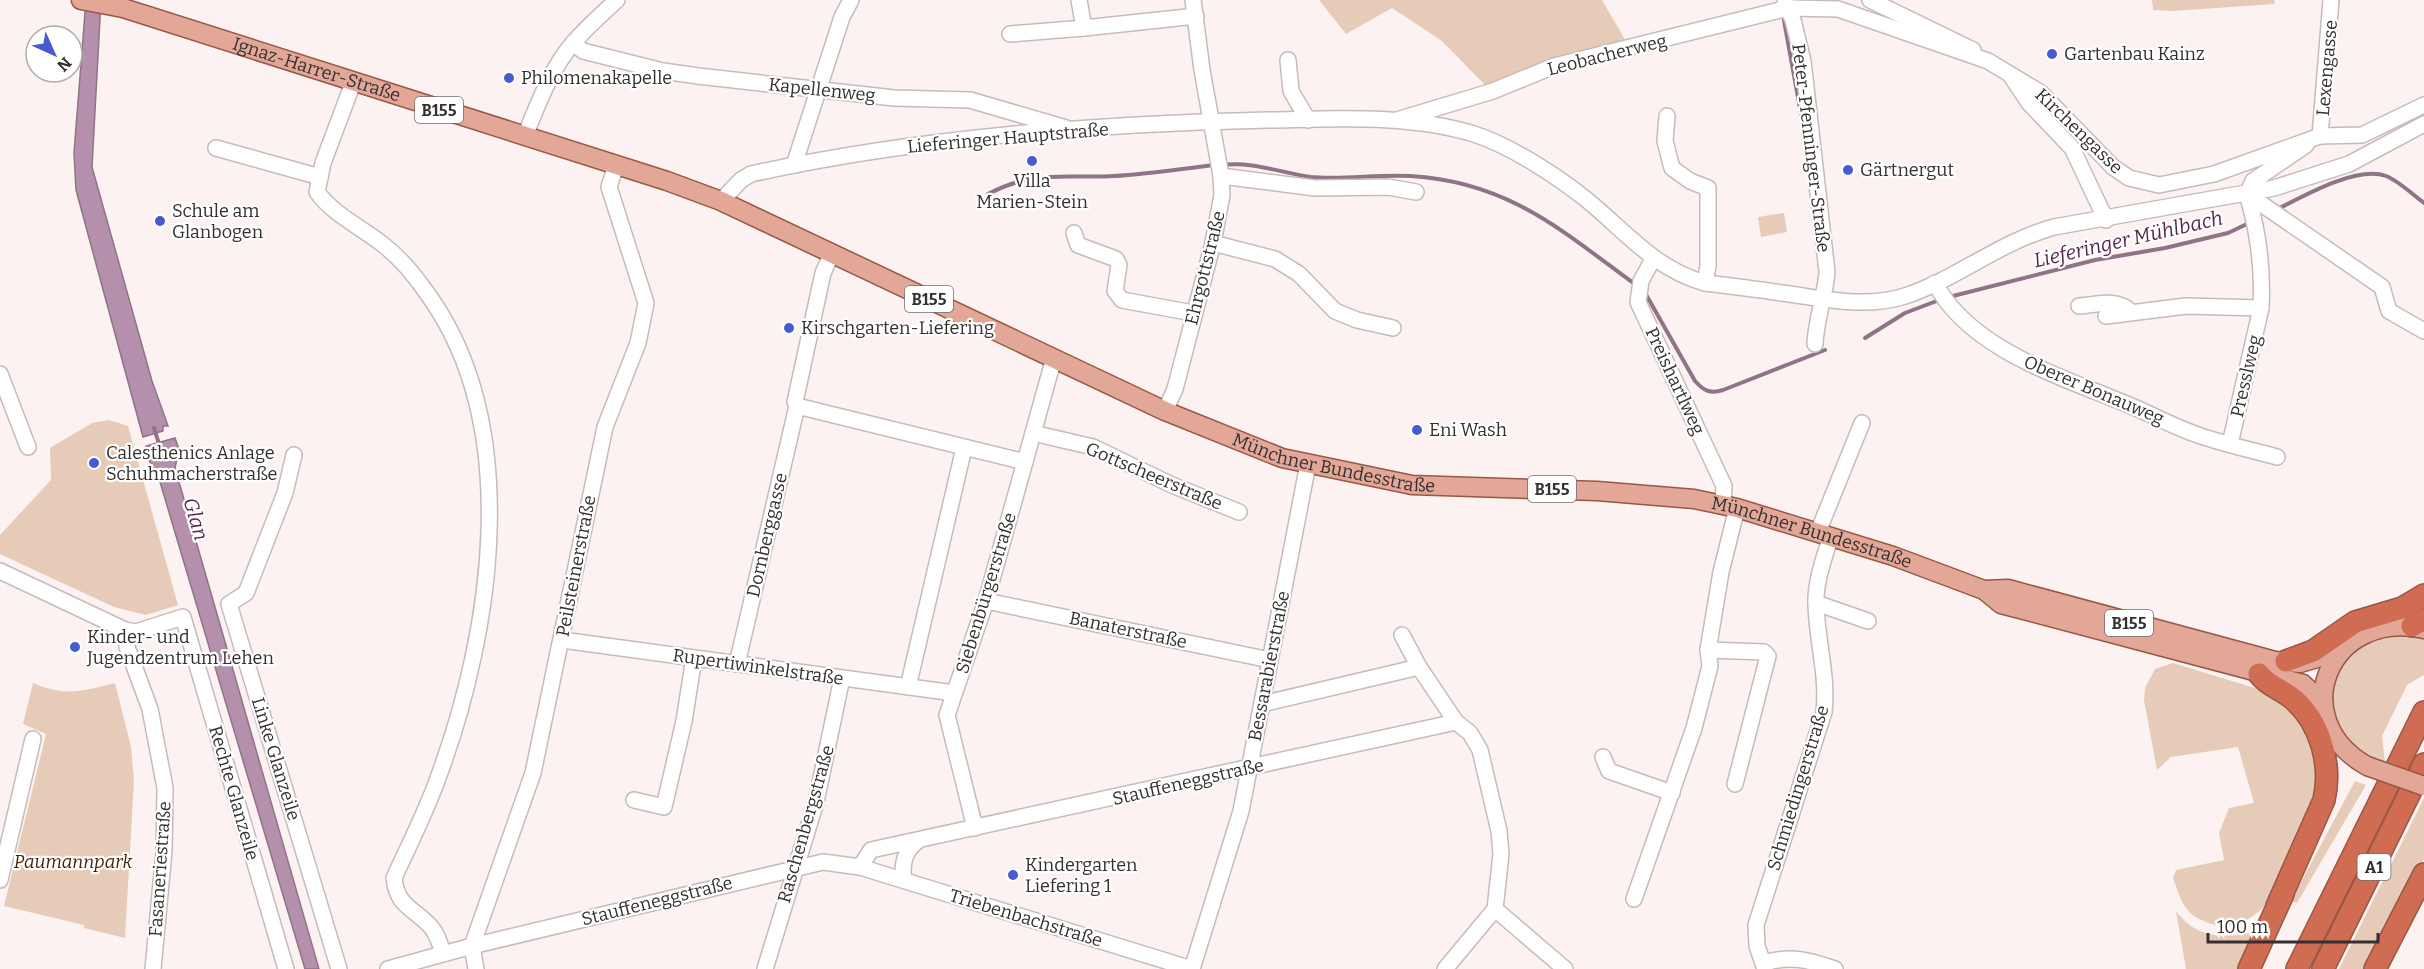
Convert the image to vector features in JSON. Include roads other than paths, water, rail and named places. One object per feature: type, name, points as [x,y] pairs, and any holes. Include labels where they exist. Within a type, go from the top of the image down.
[{"type":"highway","points":[[2286,661],[2313,651],[2355,622],[2402,608],[2424,595]]},
{"type":"highway","points":[[2249,969],[2324,800],[2328,784],[2327,767],[2310,717],[2294,700],[2265,682],[2259,674]]},
{"type":"highway","name":"A1","points":[[2297,969],[2424,712]]},
{"type":"highway","points":[[2277,906],[2324,817],[2339,778],[2330,728]]},
{"type":"highway","name":"A1","points":[[2323,969],[2424,764]]},
{"type":"highway","points":[[2375,969],[2424,874]]},
{"type":"highway","points":[[2383,969],[2424,892]]},
{"type":"main road","name":"Ignaz-Harrer-Straße","points":[[81,0],[119,4],[353,83],[616,165],[721,201]]},
{"type":"main road","name":"Münchner Bundesstraße","points":[[721,201],[1165,411],[1282,458],[1381,480],[1442,487],[1656,494],[1730,507],[1916,563],[1984,590],[2001,604],[2303,684],[2323,703]]},
{"type":"main road","name":"Münchner Bundesstraße","points":[[1984,590],[2008,589],[2241,653],[2286,661],[2307,662],[2341,651],[2370,630],[2420,625]]},
{"type":"main road","name":"Münchner Bundesstraße","points":[[2341,651],[2331,668],[2324,688],[2323,703],[2330,728],[2343,750],[2367,766],[2424,786]]},
{"type":"street","points":[[525,136],[542,95],[573,43],[617,0]]},
{"type":"street","points":[[794,165],[820,91],[842,17],[851,0]]},
{"type":"street","points":[[1079,0],[1084,28]]},
{"type":"street","name":"Ehrgottstraße","points":[[1165,411],[1175,389],[1220,209],[1220,169],[1193,0]]},
{"type":"street","name":"Lexengasse","points":[[2320,136],[2331,0]]},
{"type":"street","name":"Kirchengasse","points":[[1880,2],[1963,43],[2011,76],[2041,93],[2113,167],[2142,183],[2159,185],[2192,180],[2320,136],[2362,135],[2424,105]]},
{"type":"street","name":"Kirchengasse","points":[[1796,4],[1838,9],[1988,61]]},
{"type":"street","name":"Leobacherweg","points":[[1394,121],[1493,91],[1554,66],[1796,4]]},
{"type":"street","name":"Peter-Pfenninger-Straße","points":[[1796,4],[1827,272],[1825,299],[1816,320],[1815,344]]},
{"type":"street","points":[[1010,34],[1196,16]]},
{"type":"street","name":"Kapellenweg","points":[[573,43],[583,51],[663,71],[894,98],[970,100],[1074,130]]},
{"type":"street","points":[[1288,60],[1291,91],[1308,120]]},
{"type":"street","name":"Kirchengasse","points":[[2011,76],[2029,103],[2072,148],[2106,220]]},
{"type":"street","points":[[353,83],[320,177],[317,192],[327,205],[382,243],[424,289],[441,314],[467,371],[484,431],[489,531],[483,605],[463,700],[442,768],[394,878],[396,891],[402,903],[431,926],[438,936],[443,954]]},
{"type":"street","points":[[1667,116],[1665,141],[1672,168],[1681,176],[1708,188],[1708,266],[1705,284]]},
{"type":"street","name":"Lieferinger Hauptstraße","points":[[721,201],[741,180],[751,174],[858,153],[1074,130],[1212,121],[1394,121],[1474,135],[1506,150],[1566,184],[1653,259],[1675,273],[1705,284],[1850,302],[1940,293],[2024,236],[2054,227],[2106,220],[2274,188],[2349,164],[2421,128]]},
{"type":"street","points":[[2320,136],[2253,181],[2247,194],[2382,287],[2389,311],[2420,327]]},
{"type":"street","points":[[216,148],[320,177]]},
{"type":"street","name":"Peilsteinerstraße","points":[[476,969],[472,946],[533,773],[606,424],[638,343],[643,293],[609,187],[616,165]]},
{"type":"street","points":[[1220,169],[1315,188],[1388,187],[1416,192]]},
{"type":"street","name":"Presslweg","points":[[2230,444],[2261,308],[2262,287],[2254,220],[2247,194]]},
{"type":"street","points":[[1074,233],[1078,245],[1116,259],[1116,294],[1125,301],[1194,310]]},
{"type":"street","points":[[1213,243],[1275,259],[1299,274],[1335,311],[1357,320],[1393,328]]},
{"type":"street","name":"Dornberggasse","points":[[737,664],[797,406],[795,402],[823,273],[832,253]]},
{"type":"street","name":"Preishartlweg","points":[[1653,259],[1640,287],[1638,302],[1724,486],[1730,507]]},
{"type":"street","name":"Oberer Bonauweg","points":[[1940,293],[1972,328],[2016,356],[2073,383],[2198,435],[2277,457]]},
{"type":"street","name":"Presslweg","points":[[2079,306],[2114,303],[2122,304],[2130,311]]},
{"type":"street","name":"Presslweg","points":[[2106,316],[2130,311],[2186,306],[2261,308]]},
{"type":"street","name":"Siebenbürgerstraße","points":[[975,828],[947,715],[986,601],[1054,358]]},
{"type":"street","points":[[0,374],[28,447]]},
{"type":"street","points":[[797,406],[1025,462]]},
{"type":"street","name":"Schmiedingerstraße","points":[[1764,966],[1757,946],[1756,925],[1824,712],[1826,678],[1816,603],[1824,534],[1863,423]]},
{"type":"street","name":"Gottscheerstraße","points":[[1033,433],[1093,447],[1172,485],[1239,512]]},
{"type":"street","points":[[908,687],[964,448]]},
{"type":"street","name":"Linke Glanzeile","points":[[294,455],[277,514],[246,593],[230,604],[339,969]]},
{"type":"street","name":"Bessarabierstraße","points":[[1192,969],[1241,811],[1308,464]]},
{"type":"street","points":[[1634,899],[1672,793],[1710,666],[1708,650],[1730,507]]},
{"type":"street","points":[[0,571],[125,630]]},
{"type":"street","name":"Banaterstraße","points":[[986,601],[1270,660]]},
{"type":"street","points":[[1816,603],[1868,621]]},
{"type":"street","name":"Rechte Glanzeile","points":[[125,630],[136,632],[183,618],[286,969]]},
{"type":"street","name":"Fasaneriestraße","points":[[125,630],[128,647],[150,709],[165,788],[164,851],[153,969]]},
{"type":"street","points":[[1402,635],[1419,667],[1456,722],[1470,734],[1480,750],[1500,831],[1501,854],[1495,909],[1445,969]]},
{"type":"street","name":"Rupertiwinkelstraße","points":[[562,640],[954,693]]},
{"type":"street","points":[[1708,650],[1764,652],[1768,656],[1735,784]]},
{"type":"street","points":[[634,800],[664,807],[684,721],[694,658]]},
{"type":"street","points":[[1262,704],[1419,667]]},
{"type":"street","name":"Raschenbergstraße","points":[[765,969],[819,791],[842,678]]},
{"type":"street","name":"Stauffeneggstraße","points":[[388,969],[472,946],[796,867],[823,862],[860,867],[871,850],[1250,769],[1456,722]]},
{"type":"street","points":[[0,880],[33,740]]},
{"type":"street","points":[[1603,756],[1609,771],[1672,793]]},
{"type":"street","points":[[904,880],[905,855],[910,847],[919,840]]},
{"type":"street","name":"Triebenbachstraße","points":[[860,867],[1192,969]]},
{"type":"street","points":[[1495,909],[1565,969]]},
{"type":"street","points":[[1764,966],[1782,957],[1805,958],[1835,969]]},
{"type":"waterway","points":[[1783,15],[1803,125]]},
{"type":"waterway","name":"Lieferinger Mühlbach","points":[[988,194],[1005,186],[1036,178],[1126,175],[1214,165]]},
{"type":"waterway","name":"Lieferinger Mühlbach","points":[[1222,165],[1256,166],[1323,178],[1411,176],[1446,180],[1477,188],[1532,212],[1558,228],[1636,285]]},
{"type":"waterway","name":"Lieferinger Mühlbach","points":[[2278,209],[2346,178],[2374,174],[2391,178],[2424,203]]},
{"type":"waterway","name":"Lieferinger Mühlbach","points":[[1949,297],[2095,260],[2165,248],[2228,233],[2249,223]]},
{"type":"waterway","name":"Lieferinger Mühlbach","points":[[1644,291],[1695,381],[1708,391],[1723,390],[1825,350]]},
{"type":"waterway","name":"Lieferinger Mühlbach","points":[[1865,338],[1905,313],[1942,299]]},
{"type":"waterway","name":"Glan","points":[[154,428],[159,444]]},
{"type":"place","name":"Gartenbau Kainz","points":[[2052,54]]},
{"type":"place","name":"Philomenakapelle","points":[[509,78]]},
{"type":"place","name":"Villa Marien-Stein","points":[[1032,161]]},
{"type":"place","name":"Gärtnergut","points":[[1848,170]]},
{"type":"place","name":"Schule am Glanbogen","points":[[160,221]]},
{"type":"place","name":"Kirschgarten-Liefering","points":[[789,328]]},
{"type":"place","name":"Eni Wash","points":[[1417,430]]},
{"type":"place","name":"Calesthenics Anlage Schuhmacherstraße","points":[[94,463]]},
{"type":"place","name":"Kinder- und Jugendzentrum Lehen","points":[[75,647]]},
{"type":"place","name":"Kindergarten Liefering 1","points":[[1013,875]]},
{"type":"park label","name":"Paumannpark","points":[[73,862]]}]
